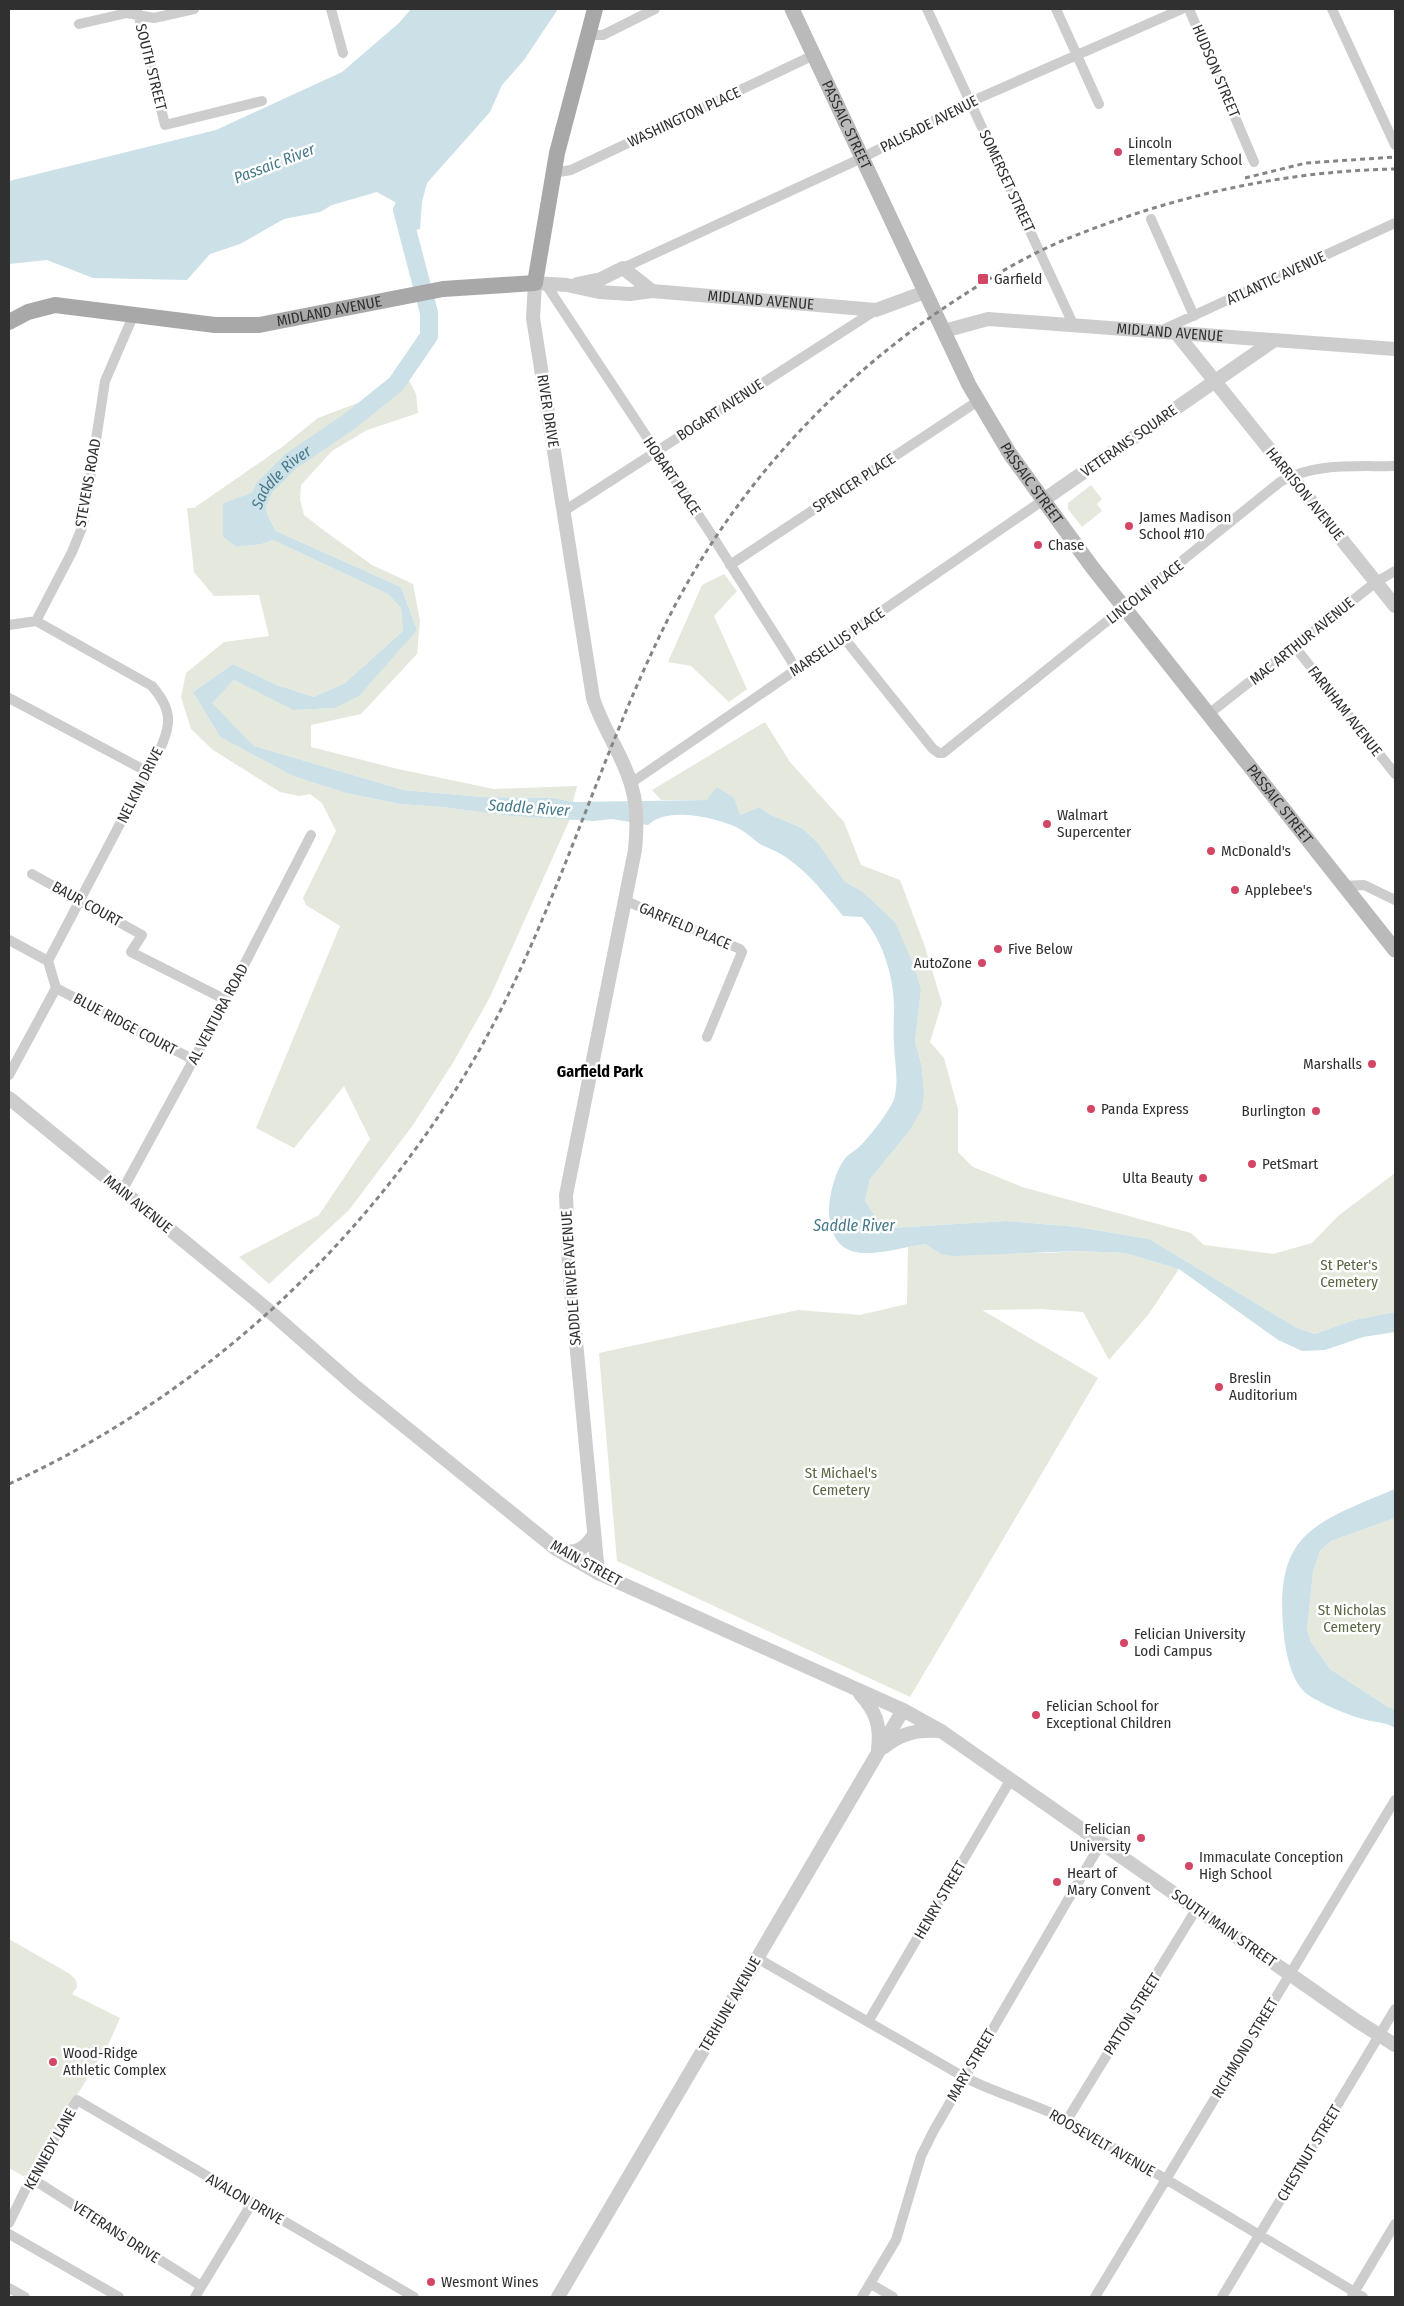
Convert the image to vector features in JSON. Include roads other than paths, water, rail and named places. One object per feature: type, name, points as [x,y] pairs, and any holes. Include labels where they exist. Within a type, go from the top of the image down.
[{"type":"main road","name":"RIVER DRIVE","points":[[540,283],[553,173],[595,9]]},
{"type":"main road","name":"PASSAIC STREET","points":[[792,9],[978,401],[1010,454],[1042,501],[1125,608],[1210,713],[1342,886],[1395,950]]},
{"type":"main road","name":"MIDLAND AVENUE","points":[[9,322],[28,312],[55,305],[215,325],[259,325],[433,291],[540,283]]},
{"type":"street","points":[[79,24],[127,13],[137,12],[154,18],[194,9]]},
{"type":"street","points":[[331,9],[343,53]]},
{"type":"street","points":[[587,36],[603,35],[655,9]]},
{"type":"street","name":"SOMERSET STREET","points":[[927,9],[1041,251],[1074,326]]},
{"type":"street","points":[[1056,9],[1099,104]]},
{"type":"street","name":"PALISADE AVENUE","points":[[567,285],[601,279],[862,158],[970,102],[1182,9]]},
{"type":"street","name":"HUDSON STREET","points":[[1189,9],[1254,162]]},
{"type":"street","points":[[1332,9],[1395,145]]},
{"type":"street","name":"SOUTH STREET","points":[[137,12],[165,125],[262,101]]},
{"type":"street","name":"WASHINGTON PLACE","points":[[553,173],[571,170],[814,56]]},
{"type":"street","points":[[1151,219],[1194,316]]},
{"type":"street","name":"ATLANTIC AVENUE","points":[[1157,332],[1395,223]]},
{"type":"street","points":[[623,268],[652,291]]},
{"type":"street","name":"MIDLAND AVENUE","points":[[540,283],[567,285],[599,292],[634,294],[652,291],[876,310],[925,292]]},
{"type":"street","name":"HOBART PLACE","points":[[540,283],[656,451],[796,670]]},
{"type":"street","name":"RIVER DRIVE","points":[[540,283],[533,318],[593,698],[601,723],[615,747],[632,787],[636,810]]},
{"type":"street","name":"BOGART AVENUE","points":[[564,511],[876,310]]},
{"type":"street","name":"STEVENS ROAD","points":[[36,622],[72,552],[83,525],[105,381],[134,314]]},
{"type":"street","name":"MIDLAND AVENUE","points":[[944,331],[988,319],[1395,349]]},
{"type":"street","points":[[1177,334],[1216,382]]},
{"type":"street","name":"VETERANS SQUARE","points":[[1042,501],[1273,341]]},
{"type":"street","name":"HARRISON AVENUE","points":[[1216,382],[1395,606]]},
{"type":"street","name":"SPENCER PLACE","points":[[730,565],[978,401]]},
{"type":"street","name":"LINCOLN PLACE","points":[[844,638],[939,754],[946,751],[1280,482],[1290,476],[1314,468],[1395,466]]},
{"type":"street","name":"MARSELLUS PLACE","points":[[632,787],[796,670],[1042,501]]},
{"type":"street","name":"MAC ARTHUR AVENUE","points":[[1210,713],[1376,582],[1395,570]]},
{"type":"street","points":[[9,625],[24,621],[36,622]]},
{"type":"street","name":"NELKIN DRIVE","points":[[36,622],[152,686],[162,698],[167,710],[166,735],[48,961]]},
{"type":"street","name":"FARNHAM AVENUE","points":[[1295,647],[1395,774]]},
{"type":"street","points":[[9,698],[148,772]]},
{"type":"street","name":"SADDLE RIVER AVENUE","points":[[598,1573],[569,1268],[566,1195],[626,901],[637,834],[636,810]]},
{"type":"street","name":"AL VENTURA ROAD","points":[[122,1191],[226,1000],[311,834]]},
{"type":"street","name":"BAUR COURT","points":[[32,874],[142,935],[131,952],[226,1000]]},
{"type":"street","points":[[1342,886],[1364,885],[1395,900]]},
{"type":"street","name":"GARFIELD PLACE","points":[[626,901],[740,949],[742,952],[707,1037]]},
{"type":"street","points":[[9,940],[48,961],[56,988],[9,1075]]},
{"type":"street","name":"BLUE RIDGE COURT","points":[[56,988],[194,1060]]},
{"type":"street","name":"MAIN AVENUE","points":[[9,1098],[267,1310]]},
{"type":"street","name":"MAIN STREET","points":[[267,1310],[349,1381],[556,1549],[598,1573],[902,1710]]},
{"type":"street","points":[[556,1549],[571,1552],[582,1549],[594,1535]]},
{"type":"street","points":[[858,1691],[870,1704],[877,1716],[879,1728],[878,1752]]},
{"type":"street","name":"SOUTH MAIN STREET","points":[[902,1710],[941,1731],[1289,1974],[1395,2045]]},
{"type":"street","name":"TERHUNE AVENUE","points":[[558,2297],[902,1710]]},
{"type":"street","points":[[878,1752],[896,1738],[908,1733],[941,1731]]},
{"type":"street","name":"HENRY STREET","points":[[868,2022],[1011,1779]]},
{"type":"street","name":"RICHMOND STREET","points":[[1095,2297],[1395,1800]]},
{"type":"street","name":"MARY STREET","points":[[862,2297],[896,2240],[921,2156],[964,2077],[1101,1843]]},
{"type":"street","name":"PATTON STREET","points":[[1067,2120],[1197,1908]]},
{"type":"street","name":"ROOSEVELT AVENUE","points":[[757,1958],[988,2090],[1041,2108],[1067,2120],[1356,2296]]},
{"type":"street","name":"CHESTNUT STREET","points":[[1222,2297],[1395,2009]]},
{"type":"street","name":"KENNEDY LANE","points":[[9,2223],[31,2178],[77,2100]]},
{"type":"street","name":"AVALON DRIVE","points":[[77,2100],[414,2297]]},
{"type":"street","name":"VETERANS DRIVE","points":[[31,2178],[201,2286]]},
{"type":"street","points":[[195,2297],[252,2203]]},
{"type":"street","points":[[1356,2296],[1395,2224]]},
{"type":"street","points":[[9,2234],[118,2297]]},
{"type":"street","points":[[871,2284],[893,2297]]},
{"type":"street","points":[[9,2288],[25,2297]]},
{"type":"water","name":"Passaic River","points":[[411,9],[558,9],[524,60],[502,85],[490,112],[427,183],[422,202],[420,229],[405,233],[395,202],[377,192],[332,205],[320,212],[284,219],[240,244],[210,254],[187,280],[93,278],[47,260],[9,264],[9,181],[216,130],[342,72],[399,23]]},
{"type":"water","name":"Saddle River","points":[[264,488],[267,514],[276,531],[401,587],[417,630],[359,696],[335,708],[293,710],[234,680],[212,703],[254,746],[404,790],[482,797],[554,798],[573,802],[707,800],[717,787],[734,798],[740,815],[759,807],[769,814],[802,828],[819,844],[845,882],[862,891],[895,922],[914,966],[921,990],[915,1041],[922,1067],[924,1092],[922,1109],[908,1133],[870,1179],[865,1201],[875,1216],[890,1228],[1006,1221],[1078,1227],[1149,1239],[1297,1328],[1315,1334],[1354,1320],[1395,1312],[1395,1332],[1363,1337],[1325,1350],[1302,1351],[1278,1340],[1179,1269],[1125,1253],[1078,1251],[953,1256],[941,1254],[925,1244],[878,1253],[863,1253],[850,1250],[839,1243],[832,1230],[829,1211],[831,1191],[835,1177],[845,1158],[867,1139],[888,1111],[894,1099],[896,1086],[892,984],[886,960],[869,926],[862,917],[843,916],[810,877],[787,858],[760,844],[738,828],[717,820],[692,815],[679,815],[656,819],[648,825],[612,819],[594,821],[510,816],[442,807],[400,804],[346,793],[293,776],[220,737],[193,692],[233,664],[277,685],[314,697],[345,683],[403,631],[401,608],[388,594],[273,540],[262,544],[236,547],[223,537],[223,503]]},
{"type":"water","points":[[1395,1489],[1395,1518],[1331,1541],[1320,1551],[1313,1572],[1307,1630],[1311,1642],[1330,1669],[1388,1707],[1395,1709],[1395,1728],[1387,1724],[1342,1712],[1318,1701],[1302,1689],[1294,1676],[1286,1651],[1282,1602],[1285,1575],[1292,1554],[1304,1537],[1320,1524],[1341,1512]]},
{"type":"waterway","name":"Saddle River","points":[[255,509],[264,488],[291,461],[350,421],[396,384],[429,336],[429,313],[402,210]]},
{"type":"railway","points":[[1245,178],[1306,163],[1395,157]]},
{"type":"railway","points":[[9,1484],[79,1449],[146,1408],[210,1362],[270,1311],[327,1256],[379,1197],[426,1134],[469,1068],[498,1015],[525,960],[549,904],[640,678],[666,623],[693,574],[723,527],[756,482],[792,440],[831,400],[872,362],[962,296],[1014,264],[1069,238],[1148,210],[1229,188],[1311,175],[1395,169]]},
{"type":"place","name":"Lincoln Elementary School","points":[[1118,152]]},
{"type":"place","name":"Garfield","points":[[983,279]]},
{"type":"place","name":"James Madison School #10","points":[[1129,526]]},
{"type":"place","name":"Chase","points":[[1038,545]]},
{"type":"place","name":"Walmart Supercenter","points":[[1047,824]]},
{"type":"place","name":"McDonald's","points":[[1211,851]]},
{"type":"place","name":"Applebee's","points":[[1235,890]]},
{"type":"place","name":"Five Below","points":[[998,949]]},
{"type":"place","name":"AutoZone","points":[[982,963]]},
{"type":"place","name":"Marshalls","points":[[1372,1064]]},
{"type":"place","name":"Panda Express","points":[[1091,1109]]},
{"type":"place","name":"Burlington","points":[[1316,1111]]},
{"type":"place","name":"PetSmart","points":[[1252,1164]]},
{"type":"place","name":"Ulta Beauty","points":[[1203,1178]]},
{"type":"place","name":"Breslin Auditorium","points":[[1219,1387]]},
{"type":"place","name":"Felician University Lodi Campus","points":[[1124,1643]]},
{"type":"place","name":"Felician School for Exceptional Children","points":[[1036,1715]]},
{"type":"place","name":"Felician University","points":[[1141,1838]]},
{"type":"place","name":"Immaculate Conception High School","points":[[1189,1866]]},
{"type":"place","name":"Heart of Mary Convent","points":[[1057,1882]]},
{"type":"place","name":"Wood-Ridge Athletic Complex","points":[[53,2062]]},
{"type":"place","name":"Wesmont Wines","points":[[431,2282]]},
{"type":"district","name":"Garfield Park","points":[[600,1071]]},
{"type":"park label","name":"St Peter's Cemetery","points":[[1349,1274]]},
{"type":"park label","name":"St Michael's Cemetery","points":[[841,1482]]},
{"type":"park label","name":"St Nicholas Cemetery","points":[[1352,1618]]}]
